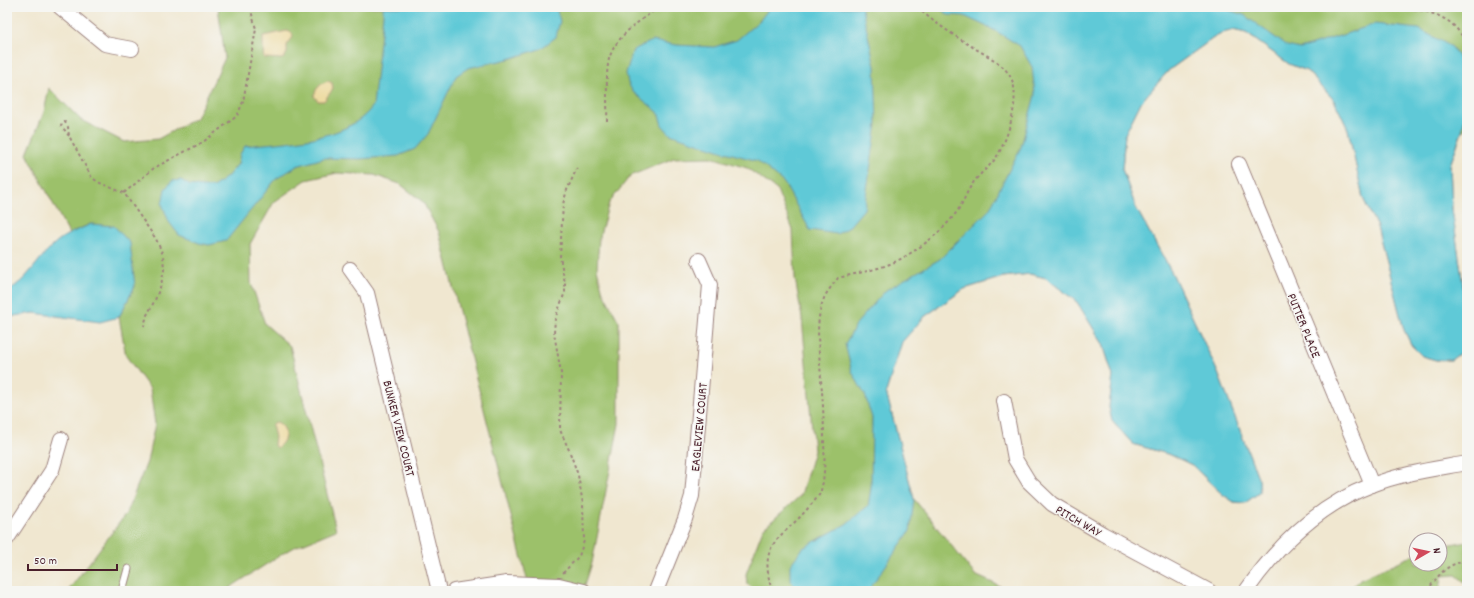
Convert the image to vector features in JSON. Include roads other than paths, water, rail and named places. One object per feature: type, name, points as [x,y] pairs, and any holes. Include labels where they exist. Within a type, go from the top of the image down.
[{"type":"street","points":[[60,7],[105,44],[132,49]]},
{"type":"street","name":"PUTTER PLACE","points":[[1239,164],[1372,485]]},
{"type":"street","name":"EAGLEVIEW COURT","points":[[656,591],[685,519],[692,496],[710,285],[699,260]]},
{"type":"street","name":"BUNKER VIEW COURT","points":[[350,268],[367,293],[439,591]]},
{"type":"street","name":"PITCH WAY","points":[[1004,401],[1015,459],[1029,482],[1052,504],[1103,534],[1209,591]]},
{"type":"street","points":[[7,539],[52,470],[61,439]]},
{"type":"street","points":[[1246,591],[1283,544],[1330,505],[1372,485],[1412,473],[1467,463]]},
{"type":"street","points":[[454,591],[508,583],[559,585],[584,591]]},
{"type":"lane","points":[[122,591],[128,569]]},
{"type":"water","points":[[383,7],[556,7],[560,21],[556,37],[540,49],[509,59],[468,68],[456,76],[428,134],[415,149],[398,156],[360,159],[324,158],[297,166],[276,179],[226,241],[209,245],[199,243],[179,235],[169,222],[162,204],[165,189],[172,181],[181,180],[189,185],[213,187],[227,177],[238,164],[240,154],[245,146],[297,141],[332,133],[348,127],[362,118],[373,106]]},
{"type":"water","points":[[770,7],[860,7],[862,9],[875,66],[877,124],[864,209],[848,228],[837,234],[810,230],[784,183],[758,161],[721,151],[670,134],[662,125],[658,112],[633,92],[628,83],[626,73],[633,50],[652,41],[677,45],[714,47],[737,40],[760,20]]},
{"type":"water","points":[[938,7],[1219,7],[1244,15],[1287,46],[1300,49],[1375,24],[1419,29],[1452,47],[1466,70],[1467,106],[1462,131],[1450,165],[1452,209],[1466,306],[1467,340],[1459,354],[1451,360],[1436,360],[1422,356],[1412,346],[1404,330],[1377,227],[1363,198],[1348,129],[1334,100],[1307,71],[1289,64],[1246,33],[1233,30],[1219,34],[1169,70],[1141,102],[1125,134],[1122,169],[1136,208],[1173,275],[1218,373],[1259,480],[1260,492],[1245,503],[1234,502],[1222,494],[1192,465],[1171,455],[1133,444],[1112,421],[1109,407],[1113,376],[1103,344],[1077,302],[1046,278],[1030,274],[1003,277],[964,289],[924,317],[902,342],[886,392],[914,499],[910,531],[868,591],[798,591],[790,580],[790,565],[803,548],[846,524],[868,506],[871,488],[872,418],[865,395],[852,372],[845,344],[857,323],[886,290],[940,259],[989,210],[1021,147],[1035,95],[1032,67],[1020,46],[994,30],[964,16],[948,15]]},
{"type":"water","points":[[91,224],[114,226],[130,243],[135,286],[119,317],[100,322],[34,313],[14,316],[7,321],[7,291],[26,276],[57,241]]}]
